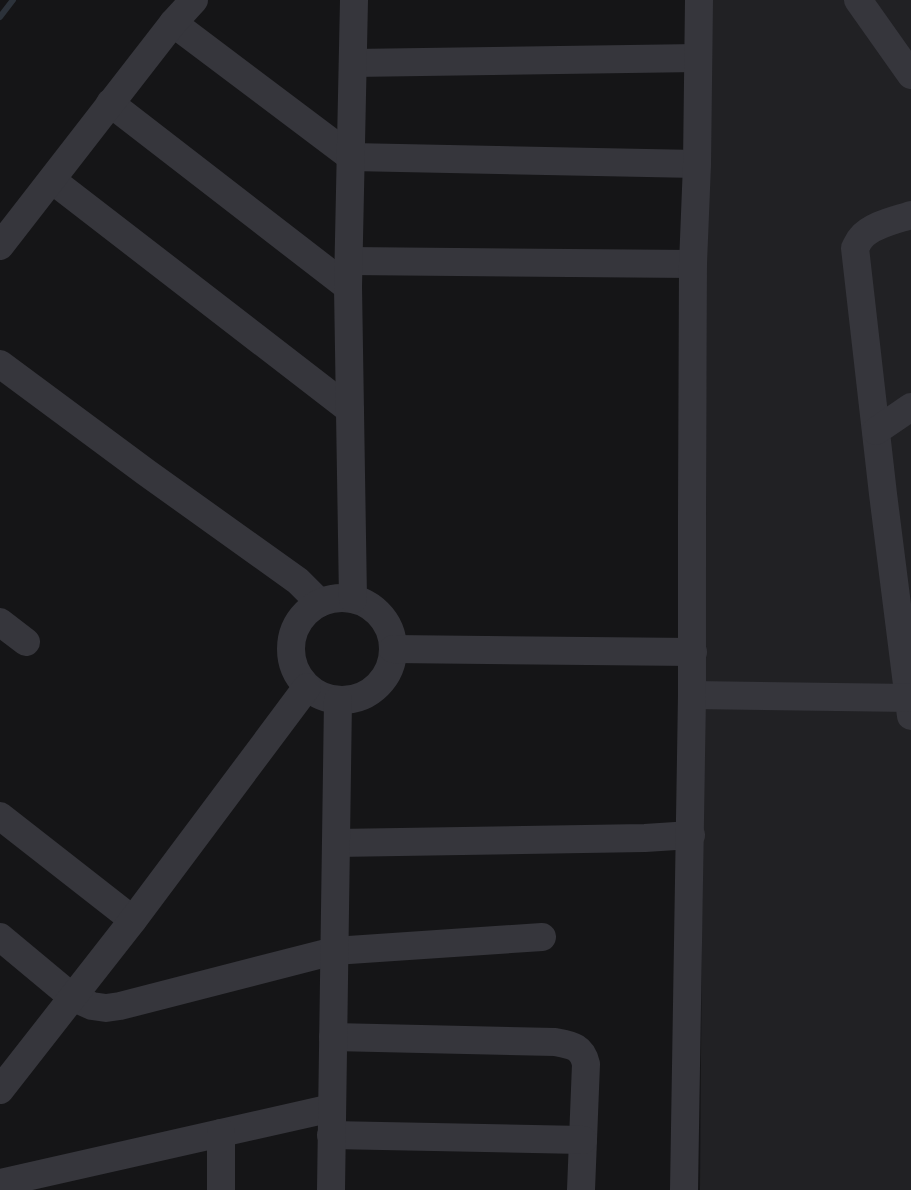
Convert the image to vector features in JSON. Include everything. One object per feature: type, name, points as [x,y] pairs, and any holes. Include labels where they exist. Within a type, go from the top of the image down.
[{"type":"street","points":[[0,246],[173,23],[194,0]]},
{"type":"street","points":[[353,599],[348,287],[354,0]]},
{"type":"street","points":[[684,1190],[693,652],[693,264],[697,164],[699,0]]},
{"type":"street","points":[[858,0],[911,75]]},
{"type":"street","points":[[173,23],[351,157],[697,164]]},
{"type":"street","points":[[353,63],[698,58]]},
{"type":"street","points":[[110,103],[348,287]]},
{"type":"street","points":[[52,180],[350,410]]},
{"type":"street","points":[[692,695],[910,704],[899,525],[876,431],[855,248],[868,231],[911,215]]},
{"type":"street","points":[[349,260],[693,264]]},
{"type":"street","points":[[0,364],[147,473],[298,581],[320,603]]},
{"type":"street","points":[[876,431],[911,407]]},
{"type":"street","points":[[336,598],[353,599],[369,606],[382,617],[390,632],[393,649],[390,666],[382,680],[370,692],[354,698],[338,700],[321,696],[307,687],[297,674],[291,658],[291,641],[296,626],[306,612],[320,603],[336,598]]},
{"type":"street","points":[[0,622],[26,642]]},
{"type":"street","points":[[393,649],[693,652]]},
{"type":"street","points":[[4,1077],[72,997],[133,920],[307,687]]},
{"type":"street","points":[[331,1190],[338,700]]},
{"type":"street","points":[[0,816],[133,920]]},
{"type":"street","points":[[336,843],[691,836]]},
{"type":"street","points":[[0,937],[72,997],[92,1006],[106,1008],[334,951],[542,937]]},
{"type":"street","points":[[333,1037],[555,1042],[572,1046],[585,1057],[586,1064],[581,1190]]},
{"type":"street","points":[[0,1183],[332,1108]]},
{"type":"street","points":[[221,1190],[222,1133]]},
{"type":"street","points":[[332,1134],[583,1140]]},
{"type":"shaded area","points":[[709,0],[911,0],[911,1190],[700,1190]]},
{"type":"waterway","points":[[0,17],[13,0]]}]
